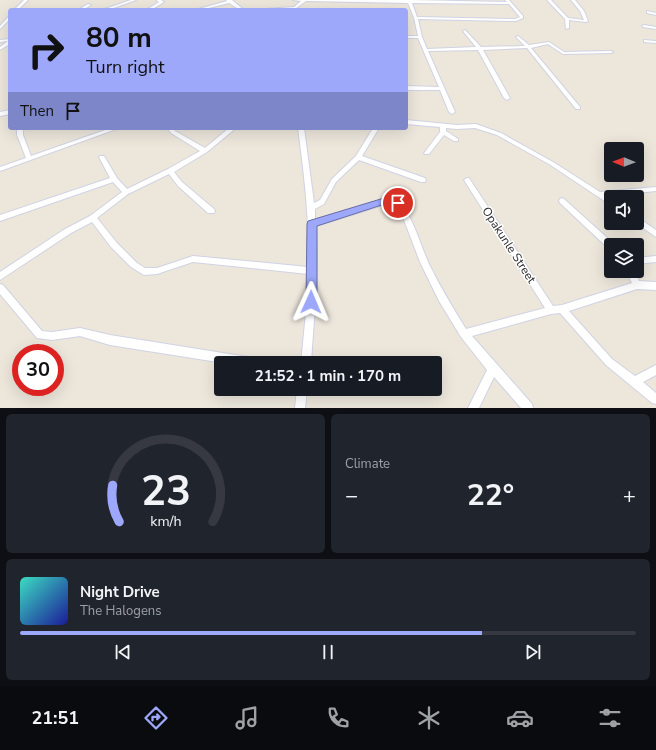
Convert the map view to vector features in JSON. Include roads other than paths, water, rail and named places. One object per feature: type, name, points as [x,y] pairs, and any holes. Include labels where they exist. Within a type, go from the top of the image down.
[{"type":"street","points":[[18,8],[26,0]]},
{"type":"street","points":[[110,8],[134,0]]},
{"type":"street","points":[[152,8],[162,2],[158,0]]},
{"type":"street","points":[[295,0],[508,1],[522,17],[516,20],[416,18]]},
{"type":"street","points":[[549,0],[567,20],[568,28]]},
{"type":"street","points":[[567,20],[586,21],[582,11],[573,0]]},
{"type":"street","points":[[204,8],[230,1],[239,8]]},
{"type":"street","points":[[295,8],[304,1]]},
{"type":"street","points":[[409,1],[416,18],[420,37],[452,112]]},
{"type":"street","points":[[84,8],[89,5]]},
{"type":"street","points":[[648,12],[656,14]]},
{"type":"street","points":[[0,28],[8,20]]},
{"type":"street","points":[[0,23],[6,22]]},
{"type":"street","points":[[644,26],[656,28]]},
{"type":"street","points":[[465,31],[480,49],[507,98]]},
{"type":"street","points":[[408,37],[420,37]]},
{"type":"street","points":[[518,37],[551,72],[578,108]]},
{"type":"street","points":[[645,41],[656,42]]},
{"type":"street","points":[[0,49],[8,43]]},
{"type":"street","points":[[426,50],[528,47],[549,43],[563,53],[610,52]]},
{"type":"street","points":[[408,88],[443,89]]},
{"type":"street","points":[[408,122],[457,127],[476,126],[500,134],[604,197]]},
{"type":"street","points":[[427,153],[443,132],[443,125]]},
{"type":"street","points":[[20,130],[20,135],[29,158]]},
{"type":"street","points":[[0,169],[110,130]]},
{"type":"street","points":[[172,130],[204,151]]},
{"type":"street","points":[[0,276],[68,231],[93,218],[126,192],[170,171],[204,151],[230,130]]},
{"type":"street","points":[[301,130],[312,224],[311,302],[307,356]]},
{"type":"street","points":[[311,208],[322,202],[334,180],[358,157],[375,130]]},
{"type":"street","points":[[443,132],[456,140]]},
{"type":"street","points":[[102,156],[114,179],[126,192]]},
{"type":"street","points":[[358,157],[423,180]]},
{"type":"street","points":[[170,171],[180,184],[211,211]]},
{"type":"street","points":[[0,218],[114,179]]},
{"type":"street","name":"Opakunle Street","points":[[467,180],[551,310]]},
{"type":"street","points":[[600,194],[656,189]]},
{"type":"street","points":[[312,224],[394,199],[398,203],[408,224],[440,297],[464,334],[528,408]]},
{"type":"street","points":[[562,201],[604,240]]},
{"type":"street","points":[[93,218],[114,245],[134,265],[144,272],[157,271],[193,259],[312,271]]},
{"type":"street","points":[[644,225],[656,234]]},
{"type":"street","points":[[644,260],[656,259]]},
{"type":"street","points":[[634,278],[637,285]]},
{"type":"street","points":[[464,334],[551,310],[562,309],[637,285],[656,286]]},
{"type":"street","points":[[0,288],[40,335],[52,336],[80,332],[110,340],[214,357]]},
{"type":"street","points":[[562,309],[609,362],[656,399]]},
{"type":"street","points":[[473,408],[493,369]]},
{"type":"street","points":[[634,382],[656,370]]},
{"type":"street","points":[[300,408],[301,396]]}]
